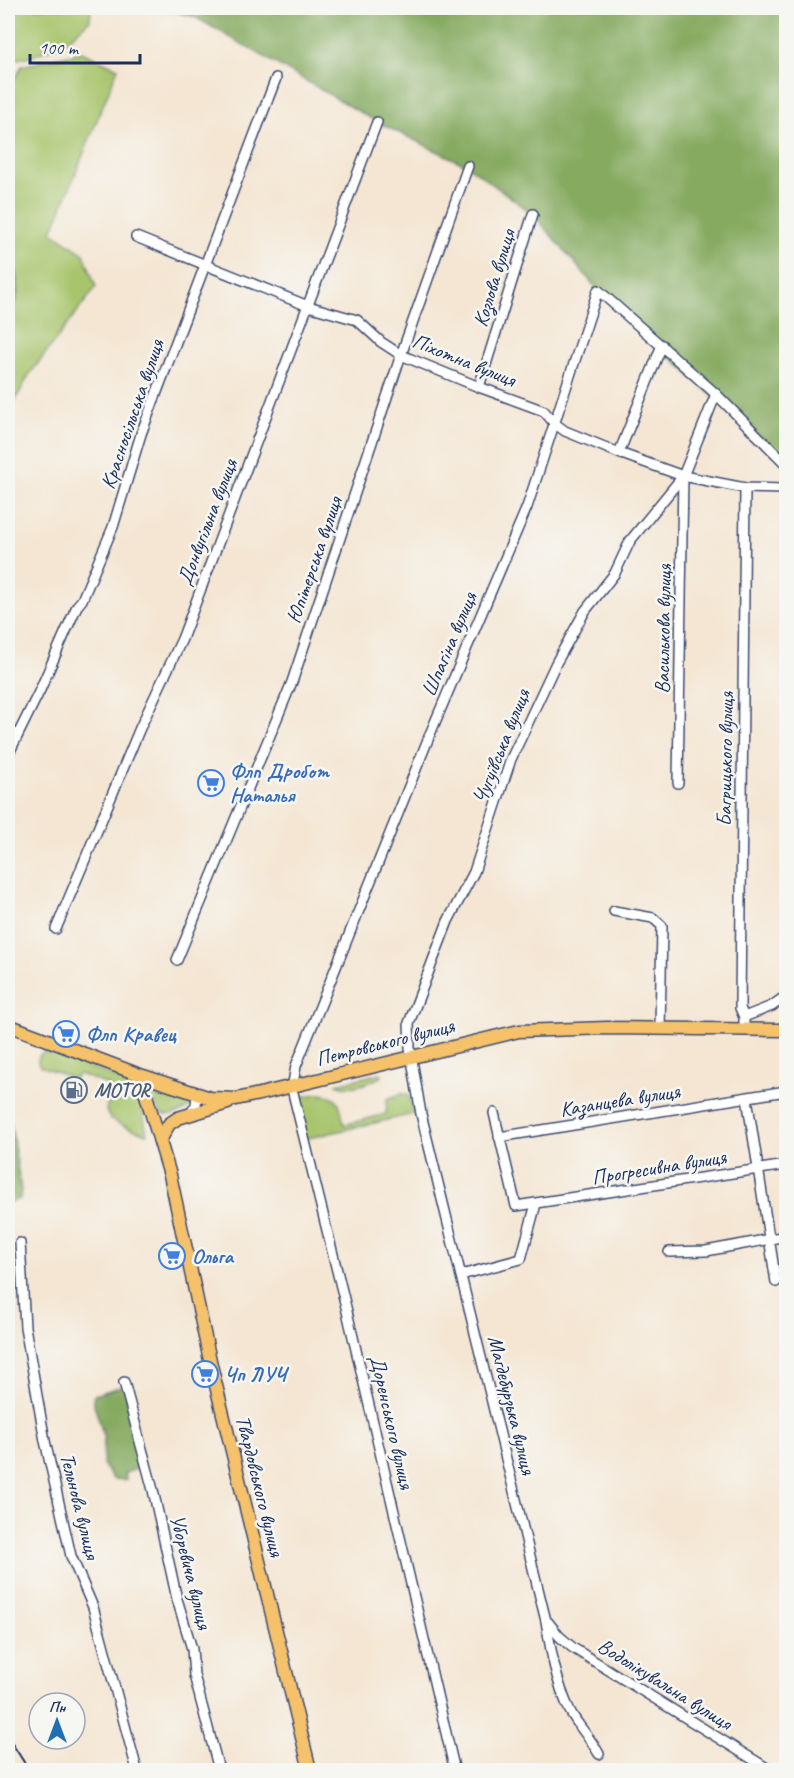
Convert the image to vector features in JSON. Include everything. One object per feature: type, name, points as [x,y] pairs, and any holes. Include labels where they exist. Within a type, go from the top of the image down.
[{"type":"main road","name":"Петровського вулиця","points":[[8,1024],[140,1075],[223,1100],[264,1093],[519,1031],[565,1028],[660,1029],[744,1023],[786,1030]]},
{"type":"main road","name":"Твардовського вулиця","points":[[140,1075],[161,1139],[211,1365],[310,1770]]},
{"type":"main road","points":[[161,1139],[170,1124],[190,1114],[264,1093]]},
{"type":"street","name":"Красносільська вулиця","points":[[8,754],[82,600],[113,527],[141,434],[276,78]]},
{"type":"street","name":"Донвугільна вулиця","points":[[56,929],[140,728],[160,690],[182,639],[377,122]]},
{"type":"street","name":"Юпітерська вулиця","points":[[177,960],[292,682],[401,355],[468,166]]},
{"type":"street","name":"Козлова вулиця","points":[[479,387],[533,214]]},
{"type":"street","name":"Піхотна вулиця","points":[[136,237],[308,306],[357,320],[381,342],[401,355],[544,411],[565,431],[619,453],[683,476],[746,488],[786,489]]},
{"type":"street","name":"Шпагіна вулиця","points":[[292,1086],[296,1066],[433,727],[527,507],[598,290],[716,394],[786,464]]},
{"type":"street","points":[[619,453],[662,345]]},
{"type":"street","points":[[683,476],[716,394]]},
{"type":"street","name":"Василькова вулиця","points":[[678,783],[683,476]]},
{"type":"street","name":"Чугуївська вулиця","points":[[411,1056],[409,1023],[448,921],[474,872],[511,759],[556,663],[585,611],[615,573],[630,541],[683,476]]},
{"type":"street","name":"Багрицького вулиця","points":[[744,1023],[740,1008],[746,488]]},
{"type":"street","points":[[614,911],[653,918],[662,926],[660,1029]]},
{"type":"street","points":[[744,1023],[786,996]]},
{"type":"street","name":"Магдебурзька вулиця","points":[[411,1056],[421,1114],[546,1620],[552,1654],[571,1714],[591,1738],[599,1754]]},
{"type":"street","name":"Доренського вулиця","points":[[292,1086],[354,1337],[454,1767]]},
{"type":"street","name":"Казанцева вулиця","points":[[499,1137],[786,1091]]},
{"type":"street","points":[[190,1114],[196,1105],[197,1094]]},
{"type":"street","points":[[747,1098],[776,1282]]},
{"type":"street","name":"Прогресивна вулиця","points":[[494,1113],[516,1206],[786,1165]]},
{"type":"street","points":[[461,1275],[521,1259],[536,1204]]},
{"type":"street","points":[[669,1252],[706,1251],[786,1236]]},
{"type":"street","name":"Тельнова вулиця","points":[[20,1243],[25,1327],[45,1441],[71,1556],[93,1607],[137,1770]]},
{"type":"street","name":"Уборевича вулиця","points":[[124,1382],[153,1490],[177,1599],[192,1649],[194,1675],[219,1770]]},
{"type":"street","name":"Водолікувальна вулиця","points":[[546,1620],[573,1648],[770,1770]]},
{"type":"green space","points":[[8,8],[91,8],[90,20],[63,44],[32,56],[8,61]]},
{"type":"green space","points":[[159,8],[189,8],[196,17],[235,8],[786,8],[786,464],[598,290],[533,214],[468,166],[377,122],[195,17]]},
{"type":"green space","points":[[81,52],[118,68],[52,232],[84,254],[96,287],[29,375],[8,414],[8,91],[22,66]]},
{"type":"green space","points":[[8,264],[17,274],[18,285],[16,300],[8,314]]},
{"type":"green space","points":[[44,1052],[92,1068],[128,1084],[134,1089],[139,1099],[147,1134],[119,1124],[108,1115],[106,1110],[108,1103],[112,1102],[113,1092],[104,1090],[108,1085],[79,1074],[74,1079],[40,1066],[39,1056]]},
{"type":"green space","points":[[381,1073],[382,1076],[360,1085],[348,1087],[337,1084]]},
{"type":"green space","points":[[160,1089],[190,1100],[192,1104],[177,1113],[164,1115],[158,1109],[153,1094],[155,1090]]},
{"type":"green space","points":[[317,1094],[331,1096],[338,1102],[344,1125],[386,1114],[387,1099],[400,1094],[408,1094],[414,1114],[304,1139],[296,1098]]},
{"type":"green space","points":[[8,1106],[21,1190],[20,1199],[8,1203]]},
{"type":"green space","points":[[125,1385],[143,1467],[125,1473],[126,1480],[113,1479],[103,1464],[104,1437],[94,1405],[94,1395]]},
{"type":"railway","points":[[8,1737],[29,1770]]},
{"type":"railway","points":[[8,1762],[13,1770]]},
{"type":"place","name":"Флп Дробот Наталья","points":[[211,783]]},
{"type":"place","name":"Флп Кравец","points":[[66,1034]]},
{"type":"place","name":"MOTOR","points":[[74,1090]]},
{"type":"place","name":"Ольга","points":[[172,1256]]},
{"type":"place","name":"Чп ЛУЧ","points":[[205,1374]]}]
